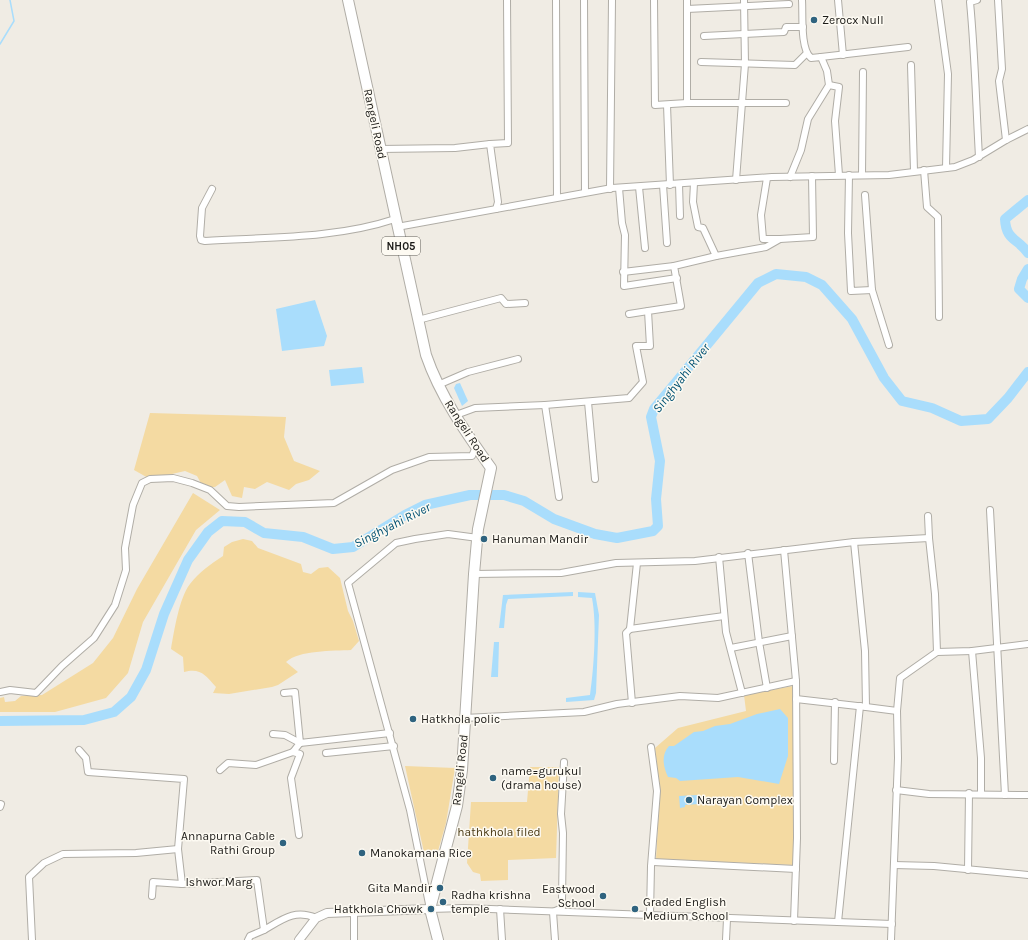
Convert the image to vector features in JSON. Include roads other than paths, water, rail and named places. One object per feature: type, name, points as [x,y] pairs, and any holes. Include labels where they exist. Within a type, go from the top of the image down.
[{"type":"main road","name":"Rangeli Road","points":[[348,0],[426,355],[438,385],[476,447],[491,468],[478,534],[474,574],[462,770],[457,806],[430,909],[438,940]]},
{"type":"street","points":[[380,149],[455,148],[508,143],[507,0]]},
{"type":"street","points":[[556,0],[557,197]]},
{"type":"street","points":[[584,0],[585,192]]},
{"type":"street","points":[[610,189],[612,0]]},
{"type":"street","points":[[654,0],[655,105],[687,103],[786,103]]},
{"type":"street","points":[[687,0],[687,103]]},
{"type":"street","points":[[736,180],[745,64],[744,0]]},
{"type":"street","points":[[802,0],[806,54],[810,58],[908,47]]},
{"type":"street","points":[[838,0],[843,55]]},
{"type":"street","points":[[938,0],[948,74],[946,168]]},
{"type":"street","points":[[977,0],[970,2],[975,56],[979,157]]},
{"type":"street","points":[[998,0],[1002,69],[999,81],[1006,140]]},
{"type":"street","points":[[687,10],[789,4]]},
{"type":"street","points":[[704,36],[784,32],[786,27],[804,27]]},
{"type":"street","points":[[701,62],[795,66],[806,54]]},
{"type":"street","points":[[790,177],[800,150],[808,119],[829,85],[827,71],[821,57]]},
{"type":"street","points":[[911,65],[914,171]]},
{"type":"street","points":[[862,72],[862,175]]},
{"type":"street","points":[[829,85],[838,87],[835,121],[839,175]]},
{"type":"street","points":[[667,105],[667,243]]},
{"type":"street","points":[[212,189],[202,208],[200,236],[201,240],[205,241],[332,232],[496,209],[585,192],[619,188],[767,178],[839,175],[889,175],[955,167],[979,157],[1006,140],[1028,129]]},
{"type":"street","points":[[490,144],[498,202],[496,209]]},
{"type":"street","points":[[924,170],[926,207],[938,217],[939,317]]},
{"type":"street","points":[[849,175],[848,225],[851,291],[872,290]]},
{"type":"street","points":[[767,178],[760,215],[763,239],[812,238],[812,176]]},
{"type":"street","points":[[694,183],[693,202],[698,227],[703,228],[716,256]]},
{"type":"street","points":[[679,184],[680,216]]},
{"type":"street","points":[[639,187],[645,248]]},
{"type":"street","points":[[619,188],[622,223],[625,235],[624,286],[677,278]]},
{"type":"street","points":[[865,195],[872,290],[889,345]]},
{"type":"street","points":[[624,272],[674,266],[716,256],[766,247],[780,239]]},
{"type":"street","points":[[629,314],[681,306],[674,266]]},
{"type":"street","points":[[418,320],[501,298],[506,304],[525,302]]},
{"type":"street","points":[[456,415],[475,408],[545,405],[629,398],[643,382],[636,346],[650,346],[648,311]]},
{"type":"street","points":[[438,385],[468,372],[518,359]]},
{"type":"street","points":[[588,402],[595,479]]},
{"type":"street","points":[[545,405],[559,497]]},
{"type":"street","points":[[0,692],[10,690],[36,692],[62,666],[94,638],[115,605],[126,570],[125,548],[133,505],[142,484],[150,479],[173,478],[192,483],[210,490],[227,506],[334,503],[392,470],[429,457],[472,456],[476,447]]},
{"type":"street","points":[[990,510],[1005,795]]},
{"type":"street","points":[[928,516],[935,594],[937,652]]},
{"type":"street","points":[[430,909],[410,810],[394,746],[348,583],[396,543],[415,538],[448,534],[478,534]]},
{"type":"street","points":[[474,574],[561,573],[616,563],[675,562],[854,542],[929,538]]},
{"type":"street","points":[[838,922],[863,706],[865,651],[854,542]]},
{"type":"street","points":[[784,550],[796,681],[796,870],[794,921]]},
{"type":"street","points":[[748,553],[759,642],[767,688]]},
{"type":"street","points":[[719,557],[724,616],[742,693]]},
{"type":"street","points":[[630,630],[637,562]]},
{"type":"street","points":[[632,703],[626,633],[630,630],[724,616]]},
{"type":"street","points":[[731,648],[792,636]]},
{"type":"street","points":[[891,940],[898,758],[897,711],[900,678],[937,652],[972,651],[998,646],[1028,644]]},
{"type":"street","points":[[972,651],[981,758],[981,794]]},
{"type":"street","points":[[464,718],[584,712],[680,696],[718,698],[796,681]]},
{"type":"street","points":[[284,693],[295,692],[300,754],[291,778],[299,836]]},
{"type":"street","points":[[796,699],[835,702],[897,711]]},
{"type":"street","points":[[834,761],[835,702]]},
{"type":"street","points":[[273,734],[285,735],[300,743],[390,733]]},
{"type":"street","points":[[220,770],[228,763],[256,765],[293,752],[300,743]]},
{"type":"street","points":[[326,753],[394,746]]},
{"type":"street","points":[[650,747],[657,791],[653,862],[651,866],[650,914]]},
{"type":"street","name":"Ishwor Marg","points":[[78,750],[86,758],[88,772],[184,779],[178,849],[182,884],[257,880],[264,930]]},
{"type":"street","points":[[293,752],[300,754]]},
{"type":"street","points":[[553,912],[562,908],[563,839],[561,814],[564,762]]},
{"type":"street","points":[[896,790],[918,793],[1028,795]]},
{"type":"street","points":[[968,870],[969,793]]},
{"type":"street","points":[[32,940],[29,877],[44,863],[67,854],[178,849]]},
{"type":"street","points":[[653,862],[796,870]]},
{"type":"street","points":[[894,865],[934,866],[1028,874]]},
{"type":"street","points":[[152,896],[153,882],[182,884]]},
{"type":"street","points":[[299,940],[316,918],[328,913],[354,910],[500,909],[553,912],[650,914],[727,919],[892,924]]},
{"type":"street","points":[[500,909],[502,940]]},
{"type":"street","points":[[354,910],[354,940]]},
{"type":"street","points":[[553,912],[555,940]]},
{"type":"street","points":[[248,940],[250,936],[264,930],[288,916],[305,913],[316,918]]},
{"type":"street","points":[[726,940],[727,919]]},
{"type":"water","points":[[315,300],[327,336],[324,346],[282,351],[276,309]]},
{"type":"water","points":[[362,367],[364,383],[331,386],[329,370]]},
{"type":"water","points":[[460,383],[468,401],[462,406],[454,388],[456,384]]},
{"type":"water","points":[[573,592],[573,596],[508,599],[504,628],[499,628],[503,595]]},
{"type":"water","points":[[578,592],[595,593],[599,615],[596,693],[594,700],[566,702],[566,698],[590,695],[594,659],[595,633],[592,598],[578,597]]},
{"type":"water","points":[[494,642],[499,642],[498,677],[491,677]]},
{"type":"water","points":[[780,709],[788,718],[788,756],[779,784],[738,777],[680,781],[676,778],[668,777],[665,769],[664,757],[666,749],[669,746],[674,746],[694,732],[703,731],[715,726],[730,724],[757,714]]},
{"type":"water","name":"Narayan Complex","points":[[698,795],[699,804],[685,805],[685,807],[680,808],[679,796]]},
{"type":"waterway","points":[[0,44],[14,21],[10,0]]},
{"type":"waterway","name":"Singhyahi River","points":[[1028,200],[1005,219],[1010,235],[1028,253]]},
{"type":"waterway","name":"Singhyahi River","points":[[1028,269],[1022,279],[1019,289],[1028,298]]},
{"type":"waterway","name":"Singhyahi River","points":[[0,721],[84,720],[114,712],[131,697],[146,670],[164,614],[188,560],[208,532],[222,521],[245,522],[264,533],[303,537],[333,549],[353,547],[405,515],[425,505],[470,495],[504,495],[524,501],[554,519],[595,534],[617,538],[653,531],[658,526],[656,499],[660,461],[651,417],[654,409],[758,283],[776,274],[806,277],[822,285],[852,319],[884,378],[902,401],[932,408],[961,421],[988,419],[1008,398],[1028,372]]},
{"type":"place","name":"Zerocx Null","points":[[814,20]]},
{"type":"place","name":"Hanuman Mandir","points":[[484,539]]},
{"type":"place","name":"Hatkhola polic","points":[[413,719]]},
{"type":"place","name":"name=gurukul (drama house)","points":[[493,778]]},
{"type":"place","name":"Narayan Complex","points":[[689,800]]},
{"type":"place","name":"Annapurna Cable Rathi Group","points":[[283,843]]},
{"type":"place","name":"Manokamana Rice","points":[[362,853]]},
{"type":"place","name":"Gita Mandir","points":[[440,888]]},
{"type":"place","name":"Eastwood School","points":[[603,896]]},
{"type":"place","name":"Radha krishna temple","points":[[443,902]]},
{"type":"place","name":"Hatkhola Chowk","points":[[431,909]]},
{"type":"place","name":"Graded English Medium School","points":[[635,909]]},
{"type":"park label","name":"hathkhola filed","points":[[499,832]]}]
